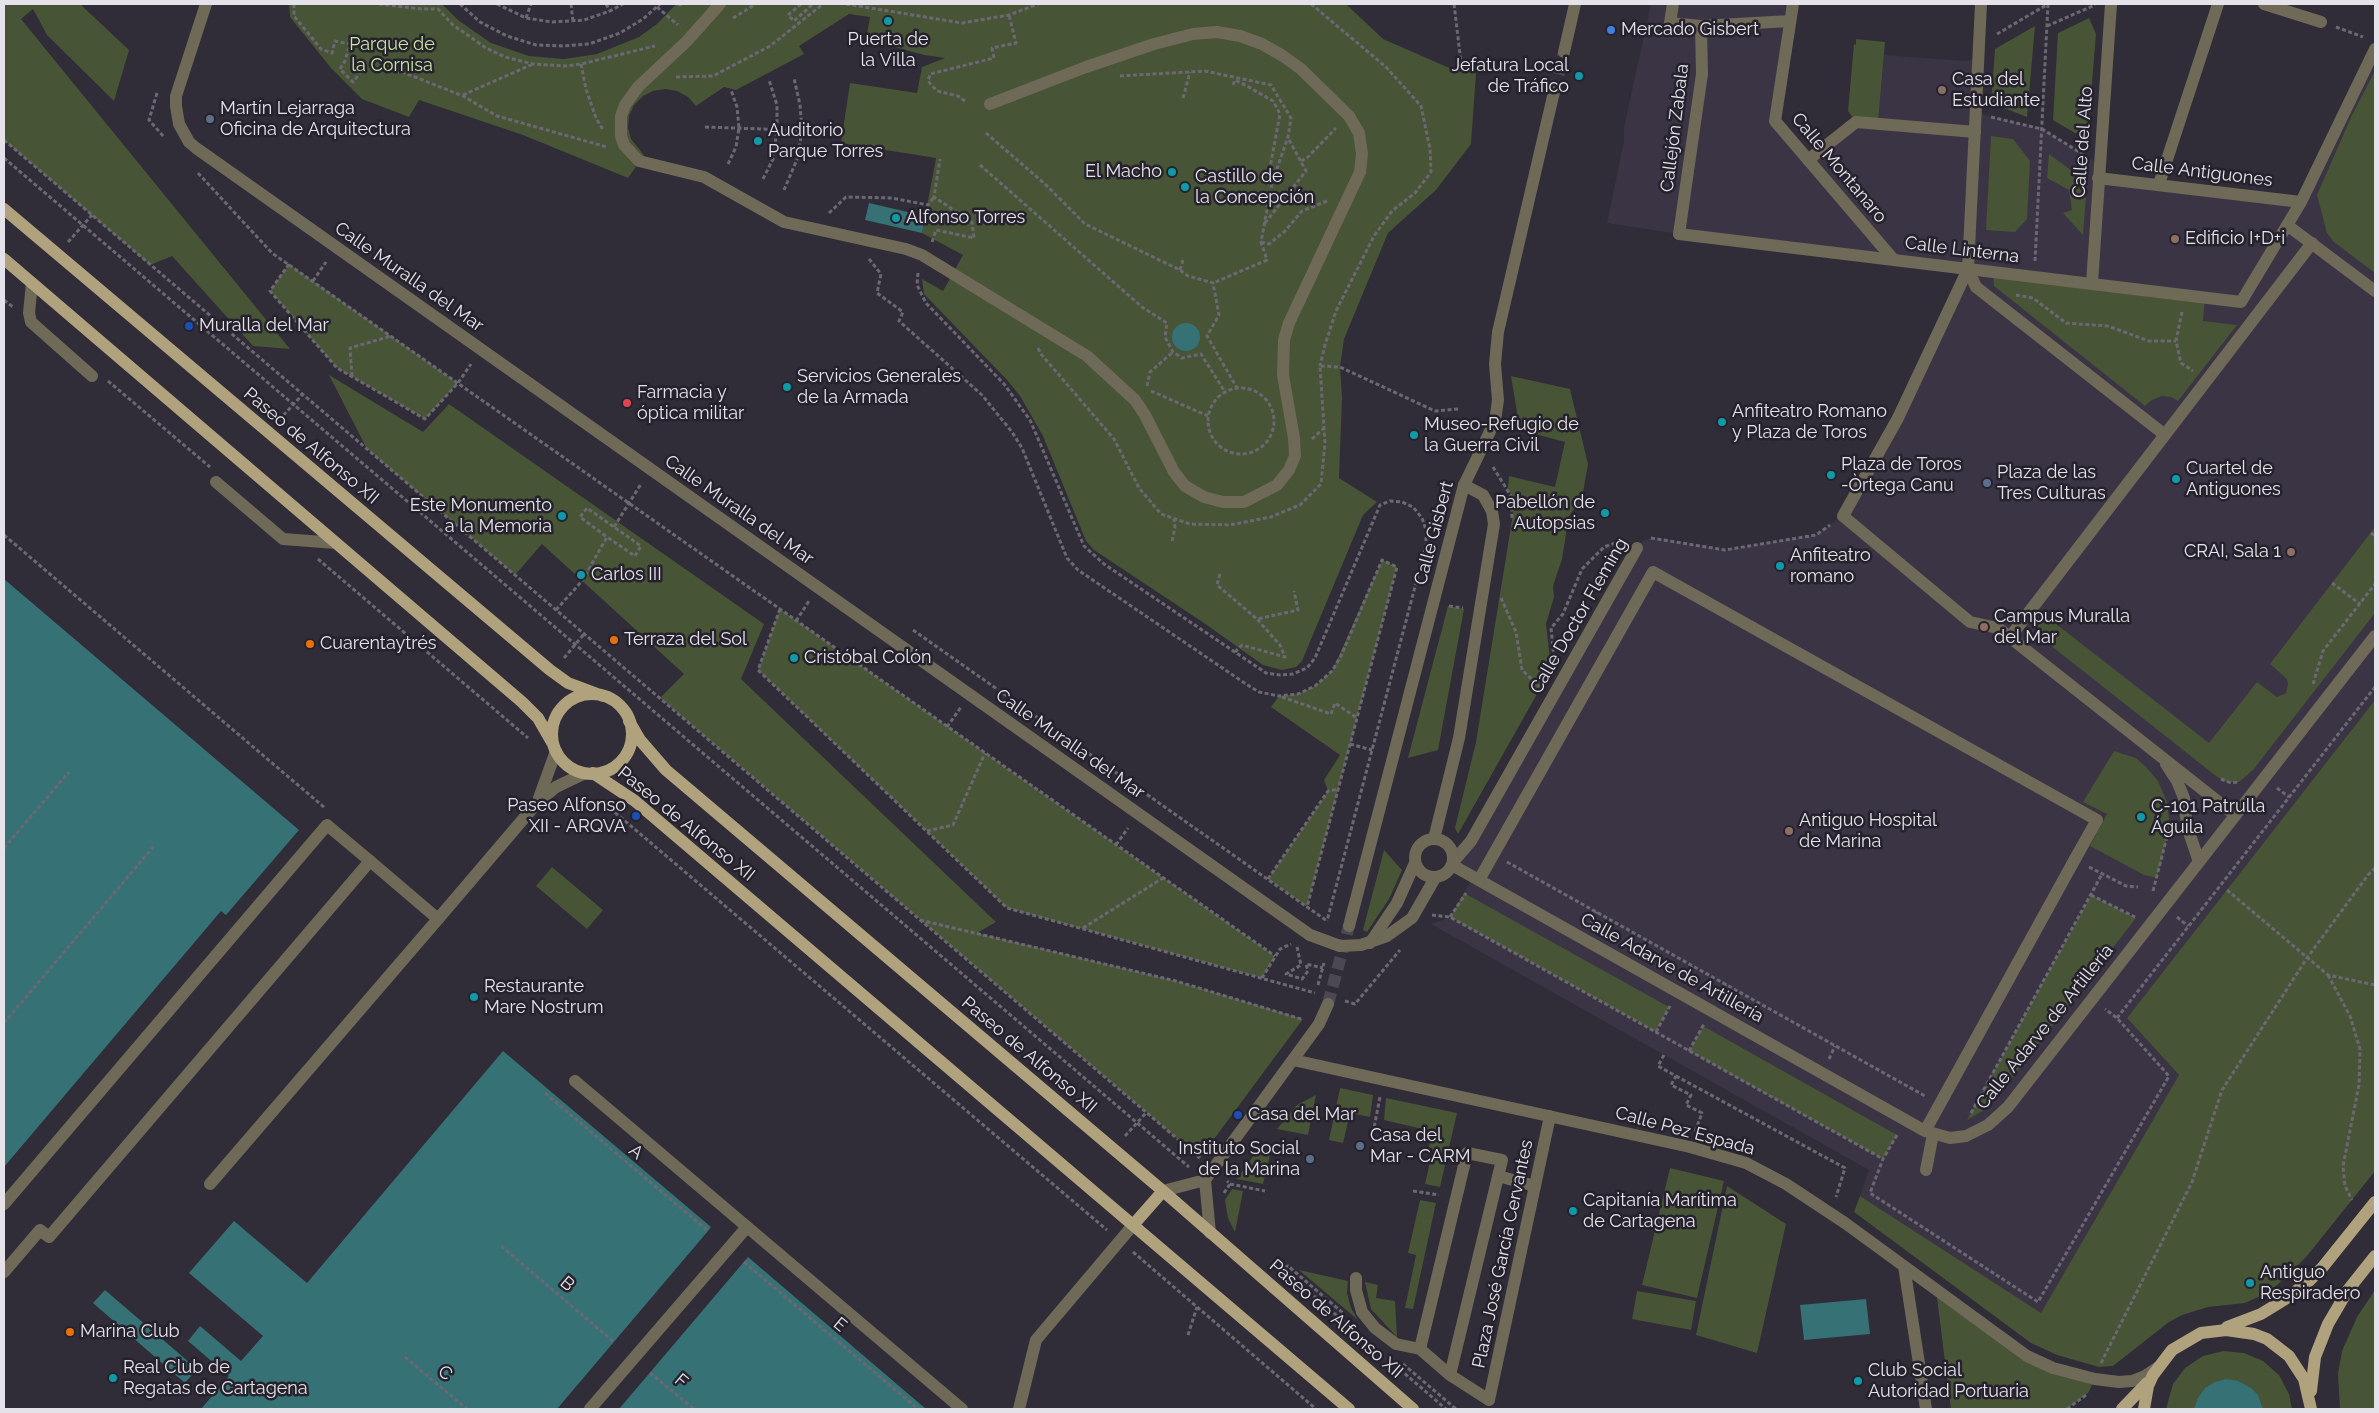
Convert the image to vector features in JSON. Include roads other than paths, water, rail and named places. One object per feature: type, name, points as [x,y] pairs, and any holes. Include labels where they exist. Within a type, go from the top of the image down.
[{"type":"main road","name":"Paseo de Alfonso XII","points":[[4,210],[550,670],[568,683],[603,696]]},
{"type":"main road","points":[[4,259],[522,702],[538,718],[555,747],[571,768],[589,773],[607,771],[625,757],[632,735],[629,721],[616,702],[603,696],[588,694],[567,703],[554,721],[555,747]]},
{"type":"main road","name":"Paseo de Alfonso XII","points":[[629,721],[640,740],[666,770],[1163,1191],[1413,1409]]},
{"type":"main road","name":"Paseo de Alfonso XII","points":[[589,773],[635,801],[1349,1409]]},
{"type":"main road","points":[[1134,1224],[1163,1191]]},
{"type":"main road","points":[[2122,1409],[2136,1397],[2155,1371],[2181,1343],[2261,1314],[2298,1290],[2322,1268],[2375,1202]]},
{"type":"main road","points":[[2311,1408],[2312,1373],[2321,1341],[2342,1300],[2375,1256]]},
{"type":"main road","points":[[2213,1331],[2247,1332],[2266,1339],[2278,1347],[2288,1356],[2304,1379],[2311,1408]]},
{"type":"main road","points":[[2144,1409],[2148,1386],[2155,1371]]},
{"type":"street","name":"Calle Muralla del Mar","points":[[206,4],[176,96],[179,124],[189,142],[196,148],[1310,935],[1340,946],[1370,943]]},
{"type":"street","points":[[720,4],[687,40],[632,94],[621,116],[621,136],[624,145],[639,161],[704,177],[784,222],[906,248],[922,255],[1087,356],[1135,400],[1145,415],[1174,472],[1185,486],[1204,497],[1223,502],[1244,502],[1277,485],[1289,470],[1295,456],[1294,438],[1283,375],[1284,340],[1290,323],[1360,172],[1362,154],[1359,133],[1349,116],[1301,70],[1283,56],[1262,44],[1218,32],[1193,34],[1154,44],[1086,67],[990,104]]},
{"type":"street","points":[[1564,52],[1575,4]]},
{"type":"street","points":[[1673,4],[1670,23],[1701,26],[1790,21]]},
{"type":"street","name":"Calle Montanaro","points":[[1793,4],[1776,122],[1893,259]]},
{"type":"street","points":[[1981,4],[1968,269],[1898,418],[1843,516],[1970,622],[1998,628],[2236,815]]},
{"type":"street","name":"Calle del Alto","points":[[2092,283],[2111,4]]},
{"type":"street","points":[[2159,184],[2218,4]]},
{"type":"street","points":[[2264,4],[2321,22]]},
{"type":"street","name":"Callejón Zabala","points":[[1679,234],[1702,74],[1701,26]]},
{"type":"street","points":[[2375,49],[2301,202],[2287,225],[2375,291]]},
{"type":"street","name":"Calle Gisbert","points":[[1349,926],[1464,485],[1491,434],[1497,414],[1495,354],[1498,332],[1554,92]]},
{"type":"street","points":[[1808,160],[1856,122],[1975,132]]},
{"type":"street","name":"Calle Antiguones","points":[[2098,178],[2301,202]]},
{"type":"street","name":"Calle Linterna","points":[[1679,234],[2241,302],[2287,225]]},
{"type":"street","points":[[2010,637],[2312,243]]},
{"type":"street","points":[[1968,269],[1976,287],[2165,434]]},
{"type":"street","points":[[32,283],[29,313],[31,322],[92,376]]},
{"type":"street","points":[[216,482],[283,539],[336,543]]},
{"type":"street","points":[[1434,839],[1459,738],[1494,524],[1492,511],[1483,495],[1464,485]]},
{"type":"street","name":"Calle Doctor Fleming","points":[[1453,864],[1471,841],[1629,543]]},
{"type":"street","points":[[1479,880],[1654,572],[2097,820],[1940,1104],[1929,1132],[1926,1170]]},
{"type":"street","name":"Calle Adarve de Artillería","points":[[1453,864],[1929,1132],[1950,1138],[1966,1136],[1988,1125],[2004,1112],[2375,636]]},
{"type":"street","points":[[2149,746],[2166,763],[2177,781],[2184,798],[2187,826],[2199,862]]},
{"type":"street","points":[[537,803],[547,780],[555,747]]},
{"type":"street","points":[[210,1184],[537,803],[556,787],[589,773]]},
{"type":"street","points":[[4,1204],[327,825],[438,919]]},
{"type":"street","points":[[1434,839],[1446,843],[1452,850],[1453,864],[1445,874],[1435,878],[1412,918],[1388,936],[1370,943],[1397,903],[1415,864],[1417,849],[1421,844],[1434,839]]},
{"type":"street","points":[[4,1272],[40,1230],[49,1237],[370,861]]},
{"type":"street","points":[[1415,864],[1422,874],[1435,878]]},
{"type":"street","points":[[1163,1191],[1205,1180],[1319,1024],[1328,1004]]},
{"type":"street","name":"Calle Pez Espada","points":[[1293,1060],[1690,1147],[1746,1163],[1786,1184],[1831,1214],[2027,1356],[2053,1368],[2095,1379],[2132,1381],[2155,1371]]},
{"type":"street","points":[[575,1081],[962,1409]]},
{"type":"street","name":"Plaza José García Cervantes","points":[[1450,1375],[1489,1400],[1550,1116]]},
{"type":"street","points":[[1356,1278],[1356,1290],[1362,1312],[1375,1328],[1396,1344],[1420,1349],[1450,1375],[1502,1160],[1467,1153],[1420,1349]]},
{"type":"street","points":[[1498,1176],[1535,1186]]},
{"type":"street","points":[[1205,1180],[1210,1233]]},
{"type":"street","points":[[1019,1409],[1036,1340],[1134,1224]]},
{"type":"street","points":[[590,1409],[747,1226]]},
{"type":"street","points":[[1904,1266],[1926,1409]]},
{"type":"tunnel","points":[[1554,92],[1564,52]]},
{"type":"tunnel","points":[[1328,1004],[1349,926]]},
{"type":"place","name":"Puerta de la Villa","points":[[888,21]]},
{"type":"place","name":"Mercado Gisbert","points":[[1611,30]]},
{"type":"place","name":"Jefatura Local de Tráfico","points":[[1579,76]]},
{"type":"place","name":"Casa del Estudiante","points":[[1942,90]]},
{"type":"place","name":"Martín Lejarraga Oficina de Arquitectura","points":[[210,119]]},
{"type":"place","name":"Auditorio Parque Torres","points":[[758,141]]},
{"type":"place","name":"El Macho","points":[[1172,172]]},
{"type":"place","name":"Castillo de la Concepción","points":[[1185,187]]},
{"type":"place","name":"Alfonso Torres","points":[[896,218]]},
{"type":"place","name":"Edificio I+D+i","points":[[2175,239]]},
{"type":"place","name":"Muralla del Mar","points":[[189,326]]},
{"type":"place","name":"Servicios Generales de la Armada","points":[[787,387]]},
{"type":"place","name":"Farmacia y óptica militar","points":[[627,403]]},
{"type":"place","name":"Anfiteatro Romano y Plaza de Toros","points":[[1722,422]]},
{"type":"place","name":"Museo-Refugio de la Guerra Civil","points":[[1414,435]]},
{"type":"place","name":"Plaza de Toros -Òrtega Canu","points":[[1831,475]]},
{"type":"place","name":"Cuartel de Antiguones","points":[[2176,479]]},
{"type":"place","name":"Plaza de las Tres Culturas","points":[[1987,483]]},
{"type":"place","name":"Pabellón de Autopsias","points":[[1605,513]]},
{"type":"place","name":"Este Monumento a la Memoria","points":[[562,516]]},
{"type":"place","name":"CRAI, Sala 1","points":[[2291,552]]},
{"type":"place","name":"Anfiteatro romano","points":[[1780,566]]},
{"type":"place","name":"Carlos III","points":[[581,575]]},
{"type":"place","name":"Campus Muralla del Mar","points":[[1984,627]]},
{"type":"place","name":"Terraza del Sol","points":[[614,640]]},
{"type":"place","name":"Cuarentaytrés","points":[[310,644]]},
{"type":"place","name":"Cristóbal Colón","points":[[794,658]]},
{"type":"place","name":"Paseo Alfonso XII - ARQVA","points":[[636,816]]},
{"type":"place","name":"C-101 Patrulla Águila","points":[[2141,817]]},
{"type":"place","name":"Antiguo Hospital de Marina","points":[[1789,831]]},
{"type":"place","name":"Restaurante Mare Nostrum","points":[[474,997]]},
{"type":"place","name":"Casa del Mar","points":[[1238,1115]]},
{"type":"place","name":"Casa del Mar - CARM","points":[[1360,1146]]},
{"type":"place","name":"Instituto Social de la Marina","points":[[1310,1159]]},
{"type":"place","name":"Capitanía Marítima de Cartagena","points":[[1573,1211]]},
{"type":"place","name":"Antiguo Respiradero","points":[[2250,1283]]},
{"type":"place","name":"Marina Club","points":[[70,1332]]},
{"type":"place","name":"Real Club de Regatas de Cartagena","points":[[113,1378]]},
{"type":"place","name":"Club Social Autoridad Portuaria","points":[[1858,1381]]},
{"type":"park label","name":"Parque de la Cornisa","points":[[392,55]]}]
